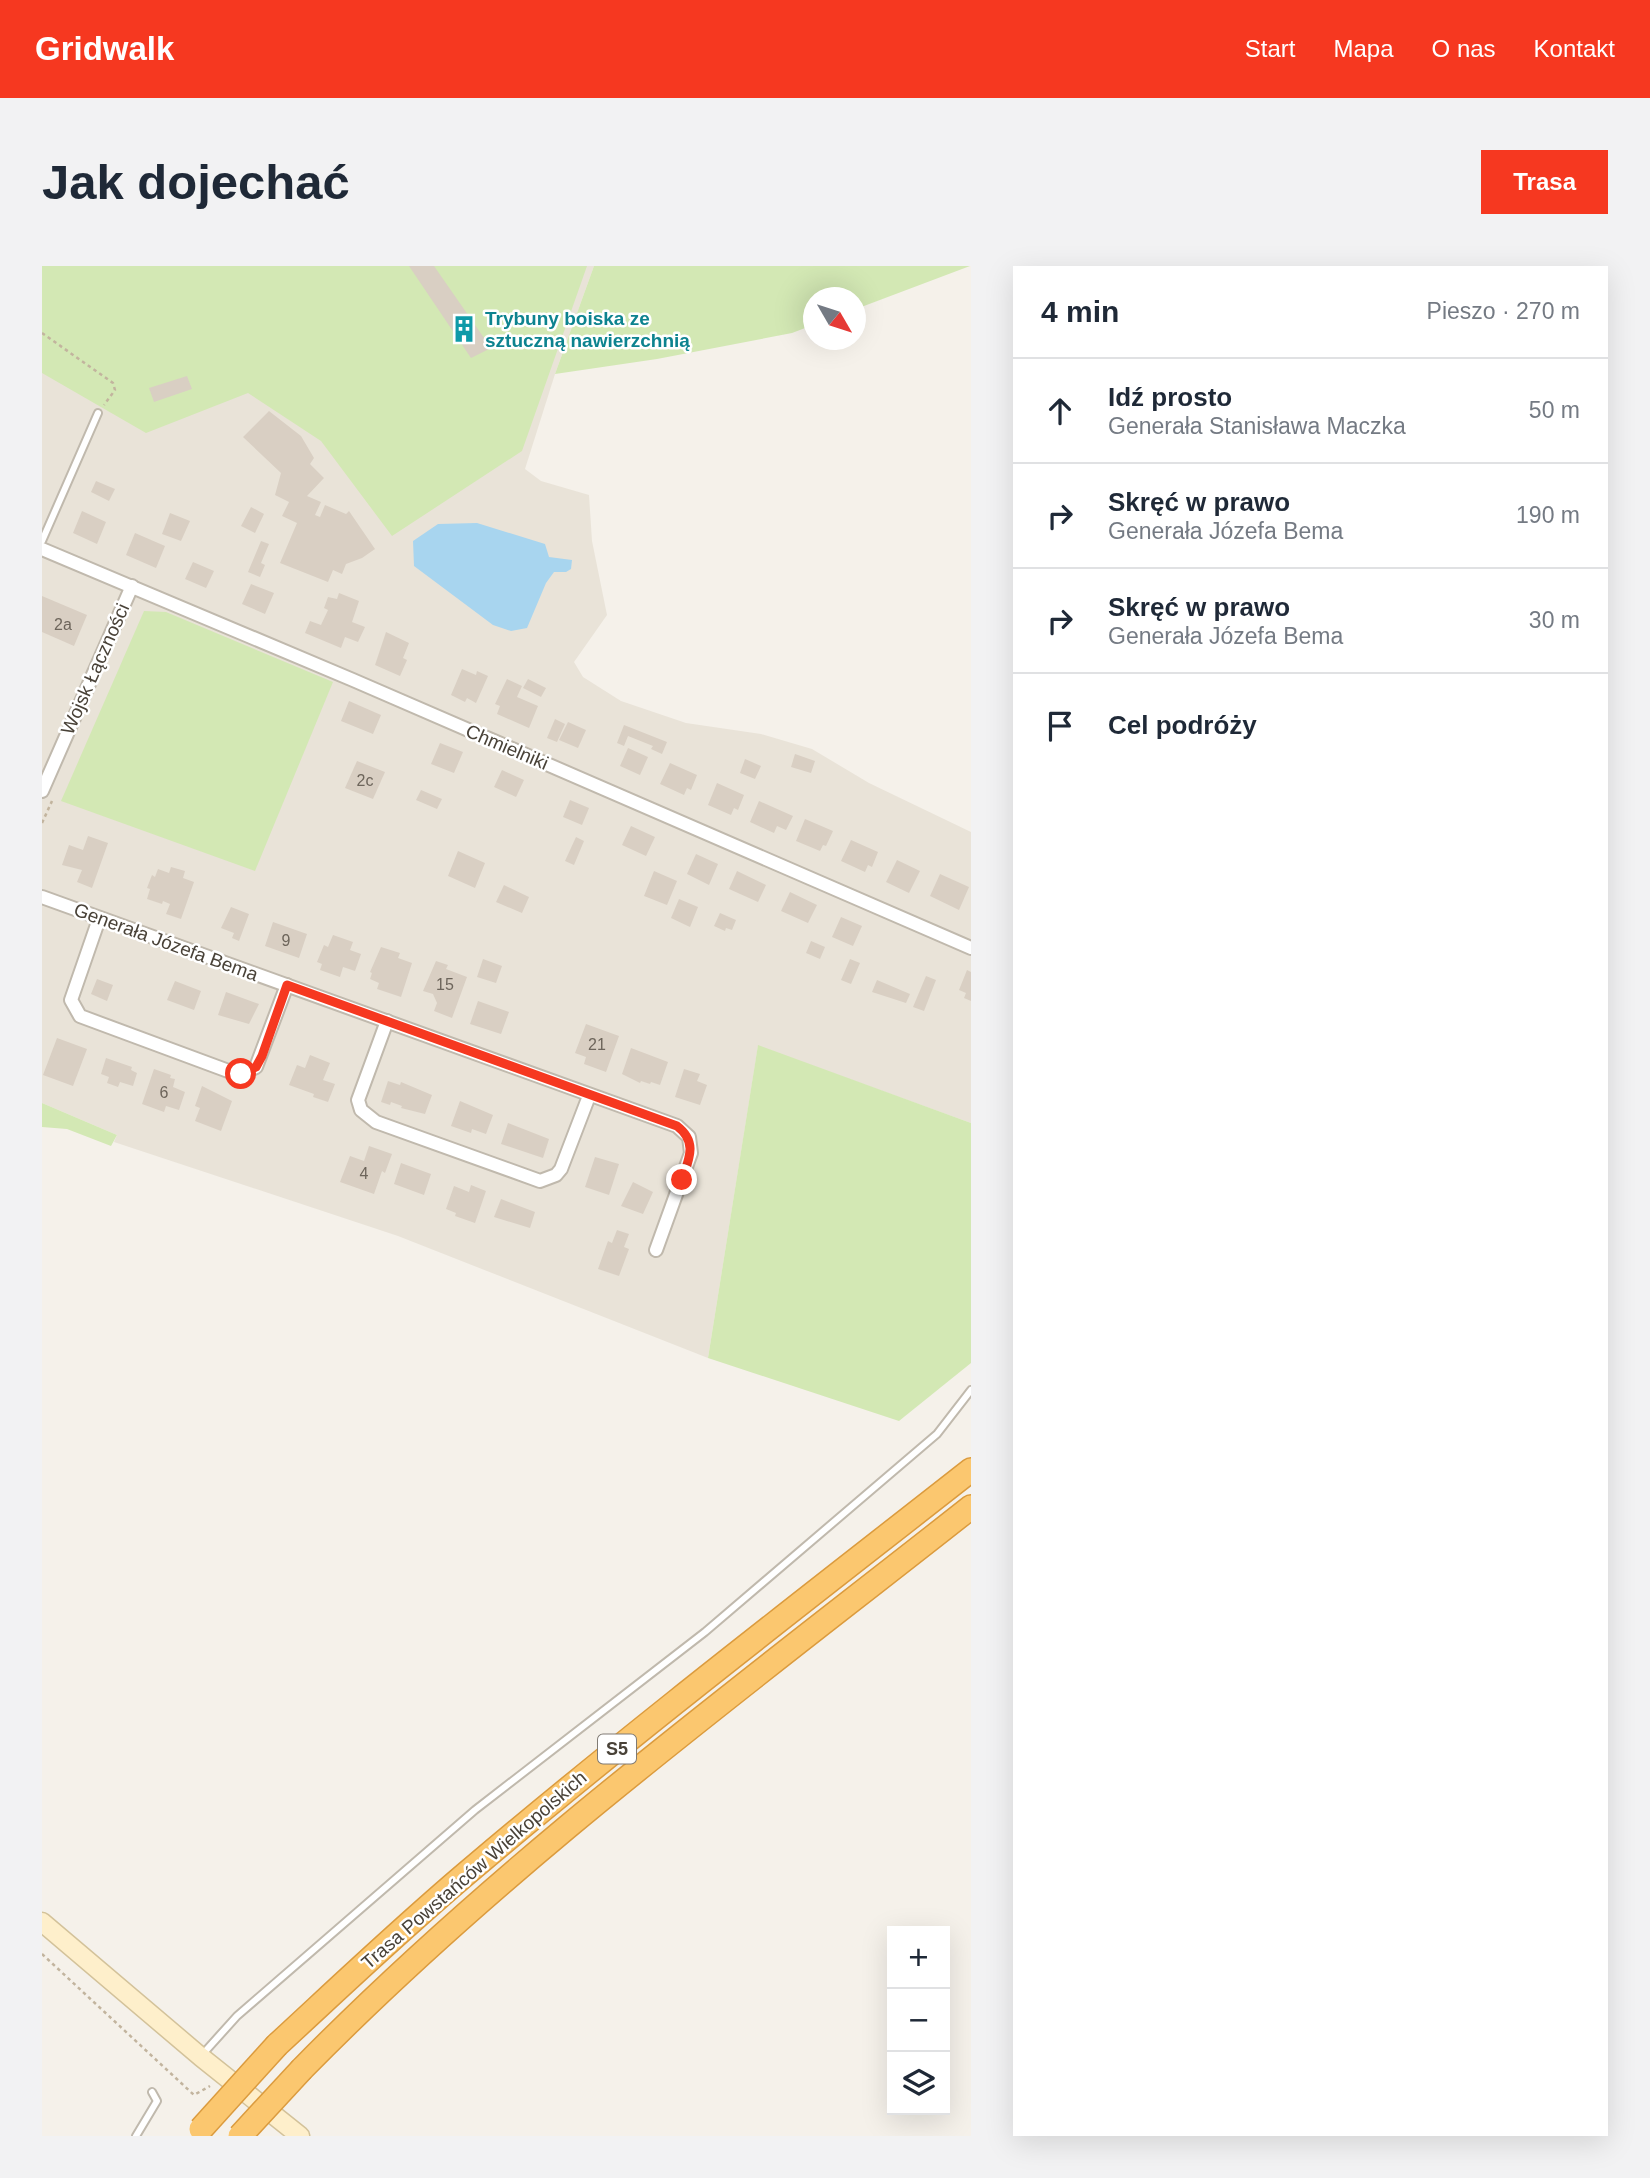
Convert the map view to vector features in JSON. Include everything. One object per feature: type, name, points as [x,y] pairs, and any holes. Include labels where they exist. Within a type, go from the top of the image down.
[{"type":"highway","name":"Trasa Powstańców Wielkopolskich","points":[[198,2132],[277,2045],[371,1958],[545,1808],[971,1470]]},
{"type":"highway","name":"Trasa Powstańców Wielkopolskich","points":[[240,2136],[302,2069],[429,1946],[580,1818],[971,1507]]},
{"type":"main road","points":[[42,1922],[201,2057],[300,2136]]},
{"type":"street","name":"Chmielniki","points":[[42,549],[971,948]]},
{"type":"street","name":"Wojsk Łączności","points":[[42,791],[132,586]]},
{"type":"street","name":"Generała Józefa Bema","points":[[42,897],[677,1126],[689,1137],[691,1153],[656,1250]]},
{"type":"street","points":[[99,919],[71,1000],[80,1016],[218,1067],[241,1074],[256,1067],[287,985]]},
{"type":"street","points":[[387,1021],[358,1100],[361,1110],[376,1122],[540,1181],[556,1175],[561,1169],[589,1096]]},
{"type":"lane","points":[[42,541],[98,413]]},
{"type":"lane","points":[[201,2057],[237,2016],[475,1810],[705,1632],[937,1434],[971,1390]]},
{"type":"lane","points":[[136,2136],[157,2101],[152,2092]]},
{"type":"path","points":[[42,332],[113,383],[115,390],[98,413]]},
{"type":"path","points":[[42,1954],[194,2095],[211,2085],[218,2092]]},
{"type":"shaded area","points":[[42,266],[594,266],[555,374],[525,469],[541,481],[589,495],[592,541],[607,615],[574,662],[583,677],[621,701],[686,723],[761,734],[812,749],[869,783],[971,832],[971,1123],[758,1046],[708,1358],[398,1236],[114,1142],[117,1135],[42,1103]]},
{"type":"green space","points":[[42,266],[587,266],[522,451],[392,536],[321,441],[248,393],[146,433],[42,373]]},
{"type":"green space","points":[[594,266],[970,266],[866,305],[866,287],[803,287],[803,329],[792,333],[657,359],[555,374]]},
{"type":"green space","points":[[144,611],[166,612],[333,682],[255,871],[61,801]]},
{"type":"green space","points":[[758,1045],[971,1123],[971,1363],[899,1421],[708,1358]]},
{"type":"green space","points":[[42,1103],[117,1135],[111,1146],[67,1129],[42,1127]]},
{"type":"water","points":[[477,523],[545,544],[549,557],[572,560],[571,569],[554,572],[546,583],[527,628],[511,631],[493,625],[414,566],[413,541],[438,524]]},
{"type":"building","name":"Trybuny boiska ze sztuczną nawierzchnią","points":[[409,266],[434,266],[491,348],[471,358]]},
{"type":"building","points":[[187,376],[192,389],[154,402],[149,388]]},
{"type":"building","points":[[269,411],[301,436],[314,458],[310,464],[324,478],[307,496],[321,502],[315,515],[320,517],[325,505],[346,514],[349,511],[375,549],[346,564],[342,574],[333,570],[328,582],[280,563],[297,523],[282,516],[289,502],[275,495],[281,473],[243,437]]},
{"type":"building","points":[[96,481],[115,489],[109,501],[91,492]]},
{"type":"building","points":[[251,507],[264,514],[255,533],[241,526]]},
{"type":"building","points":[[82,511],[106,522],[97,544],[73,533]]},
{"type":"building","points":[[170,513],[190,521],[181,541],[162,534]]},
{"type":"building","points":[[135,533],[165,546],[156,568],[126,555]]},
{"type":"building","points":[[261,541],[269,544],[261,563],[265,565],[260,577],[248,572]]},
{"type":"building","points":[[193,562],[214,571],[206,588],[185,579]]},
{"type":"building","points":[[251,584],[274,593],[265,614],[242,604]]},
{"type":"building","points":[[339,593],[359,601],[352,622],[365,627],[358,642],[345,637],[341,648],[305,633],[310,621],[321,625],[328,610],[324,608],[328,597],[337,599]]},
{"type":"building","points":[[42,596],[87,615],[74,646],[42,632]]},
{"type":"building","points":[[386,632],[409,643],[403,658],[407,660],[400,676],[375,665]]},
{"type":"building","points":[[462,669],[476,675],[477,671],[488,676],[476,703],[467,698],[465,702],[451,695]]},
{"type":"building","points":[[507,679],[522,686],[517,697],[538,706],[529,728],[497,714],[500,706],[495,704]]},
{"type":"building","points":[[528,679],[546,688],[541,697],[523,688]]},
{"type":"building","points":[[349,701],[381,715],[373,734],[341,721]]},
{"type":"building","points":[[555,719],[565,724],[557,742],[547,738]]},
{"type":"building","points":[[568,722],[586,730],[578,748],[559,740]]},
{"type":"building","points":[[624,725],[667,742],[662,754],[651,749],[653,746],[628,736],[624,746],[617,743]]},
{"type":"building","points":[[440,743],[463,752],[454,773],[431,764]]},
{"type":"building","points":[[628,748],[648,757],[640,775],[620,766]]},
{"type":"building","points":[[795,754],[815,761],[811,773],[791,767]]},
{"type":"building","points":[[745,759],[761,766],[755,779],[740,773]]},
{"type":"building","points":[[357,761],[385,772],[373,799],[345,788]]},
{"type":"building","points":[[670,763],[697,775],[691,790],[687,788],[684,795],[660,784]]},
{"type":"building","points":[[502,770],[524,780],[516,797],[494,787]]},
{"type":"building","points":[[717,783],[744,795],[738,810],[734,808],[731,815],[708,805]]},
{"type":"building","points":[[421,790],[442,799],[437,809],[416,800]]},
{"type":"building","points":[[570,800],[589,808],[582,825],[563,817]]},
{"type":"building","points":[[759,801],[793,816],[786,830],[777,826],[774,833],[750,822]]},
{"type":"building","points":[[805,819],[833,831],[826,846],[823,845],[820,851],[796,841]]},
{"type":"building","points":[[631,826],[655,837],[646,856],[622,845]]},
{"type":"building","points":[[88,836],[108,843],[92,888],[77,882],[82,870],[62,865],[69,845],[83,850]]},
{"type":"building","points":[[576,837],[584,841],[574,865],[565,861]]},
{"type":"building","points":[[851,840],[878,852],[872,867],[868,865],[865,872],[841,861]]},
{"type":"building","points":[[458,851],[485,863],[475,888],[448,876]]},
{"type":"building","points":[[696,854],[718,864],[709,885],[687,874]]},
{"type":"building","points":[[897,860],[920,871],[909,893],[886,882]]},
{"type":"building","points":[[171,867],[185,871],[183,878],[194,882],[181,919],[166,914],[170,904],[147,899],[150,889],[147,888],[152,875],[155,877],[158,869],[169,873]]},
{"type":"building","points":[[654,871],[677,881],[667,905],[644,896]]},
{"type":"building","points":[[737,871],[766,885],[758,902],[729,889]]},
{"type":"building","points":[[940,874],[969,887],[959,910],[930,896]]},
{"type":"building","points":[[504,885],[529,897],[522,913],[496,902]]},
{"type":"building","points":[[790,892],[817,905],[808,923],[781,911]]},
{"type":"building","points":[[679,899],[698,907],[690,927],[671,918]]},
{"type":"building","points":[[231,907],[249,914],[239,941],[232,938],[234,933],[221,928]]},
{"type":"building","points":[[720,913],[736,920],[732,930],[726,928],[725,931],[714,926]]},
{"type":"building","points":[[841,917],[862,926],[853,946],[832,937]]},
{"type":"building","points":[[273,922],[307,934],[299,958],[265,946]]},
{"type":"building","points":[[333,935],[353,942],[350,950],[361,954],[355,971],[343,967],[340,977],[320,970],[322,964],[317,962],[324,945],[328,947]]},
{"type":"building","points":[[811,941],[825,947],[820,959],[806,953]]},
{"type":"building","points":[[381,947],[400,953],[398,958],[412,963],[401,997],[377,989],[379,983],[370,979],[370,972]]},
{"type":"building","points":[[483,959],[502,966],[496,983],[477,977]]},
{"type":"building","points":[[850,959],[860,963],[851,984],[841,980]]},
{"type":"building","points":[[436,961],[448,965],[446,969],[467,977],[452,1018],[434,1011],[437,1003],[433,994],[423,991]]},
{"type":"building","points":[[967,970],[971,972],[971,1001],[964,998],[966,993],[959,990]]},
{"type":"building","points":[[926,976],[936,980],[924,1011],[913,1007]]},
{"type":"building","points":[[97,979],[113,985],[107,1001],[91,994]]},
{"type":"building","points":[[877,980],[910,994],[906,1003],[872,992]]},
{"type":"building","points":[[175,981],[201,991],[194,1010],[167,1000]]},
{"type":"building","points":[[226,992],[259,1004],[249,1024],[218,1015]]},
{"type":"building","points":[[478,1001],[509,1012],[501,1034],[470,1024]]},
{"type":"building","points":[[586,1024],[619,1036],[606,1072],[584,1064],[586,1057],[575,1053]]},
{"type":"building","points":[[57,1038],[87,1049],[73,1086],[43,1075]]},
{"type":"building","points":[[631,1048],[668,1062],[660,1085],[640,1083],[622,1074]]},
{"type":"building","points":[[310,1055],[330,1063],[323,1080],[335,1084],[328,1102],[289,1085],[297,1065],[305,1068]]},
{"type":"building","points":[[106,1058],[132,1067],[131,1070],[137,1073],[133,1086],[120,1082],[118,1087],[107,1083],[109,1077],[101,1074]]},
{"type":"building","points":[[154,1069],[171,1075],[170,1078],[175,1079],[173,1087],[185,1092],[179,1110],[166,1106],[164,1112],[142,1104]]},
{"type":"building","points":[[684,1069],[700,1074],[697,1081],[707,1085],[700,1105],[675,1097]]},
{"type":"building","points":[[388,1081],[400,1085],[401,1082],[432,1095],[425,1114],[401,1108],[402,1106],[391,1102],[390,1105],[381,1102]]},
{"type":"building","points":[[202,1086],[232,1101],[221,1131],[195,1121],[200,1108],[195,1106]]},
{"type":"building","points":[[460,1101],[493,1115],[486,1134],[472,1129],[471,1133],[451,1126]]},
{"type":"building","points":[[508,1123],[549,1139],[543,1158],[501,1144]]},
{"type":"building","points":[[369,1146],[392,1154],[385,1173],[382,1171],[374,1194],[340,1182],[350,1156],[364,1161]]},
{"type":"building","points":[[595,1157],[619,1164],[609,1195],[585,1187]]},
{"type":"building","points":[[401,1163],[431,1174],[424,1195],[394,1184]]},
{"type":"building","points":[[633,1182],[653,1192],[643,1214],[621,1206]]},
{"type":"building","points":[[471,1185],[486,1191],[475,1223],[455,1216],[456,1213],[446,1209],[454,1186],[469,1192]]},
{"type":"building","points":[[501,1199],[535,1212],[530,1228],[494,1217]]},
{"type":"building","points":[[617,1230],[629,1234],[624,1247],[629,1249],[619,1276],[598,1269],[608,1241],[612,1243]]},
{"type":"place","name":"Trybuny boiska ze sztuczną nawierzchnią","points":[[464,329]]},
{"type":"route","points":[[241,1074],[256,1067],[262,1056],[287,985],[677,1126],[689,1137],[691,1144],[691,1153],[682,1180]]}]
